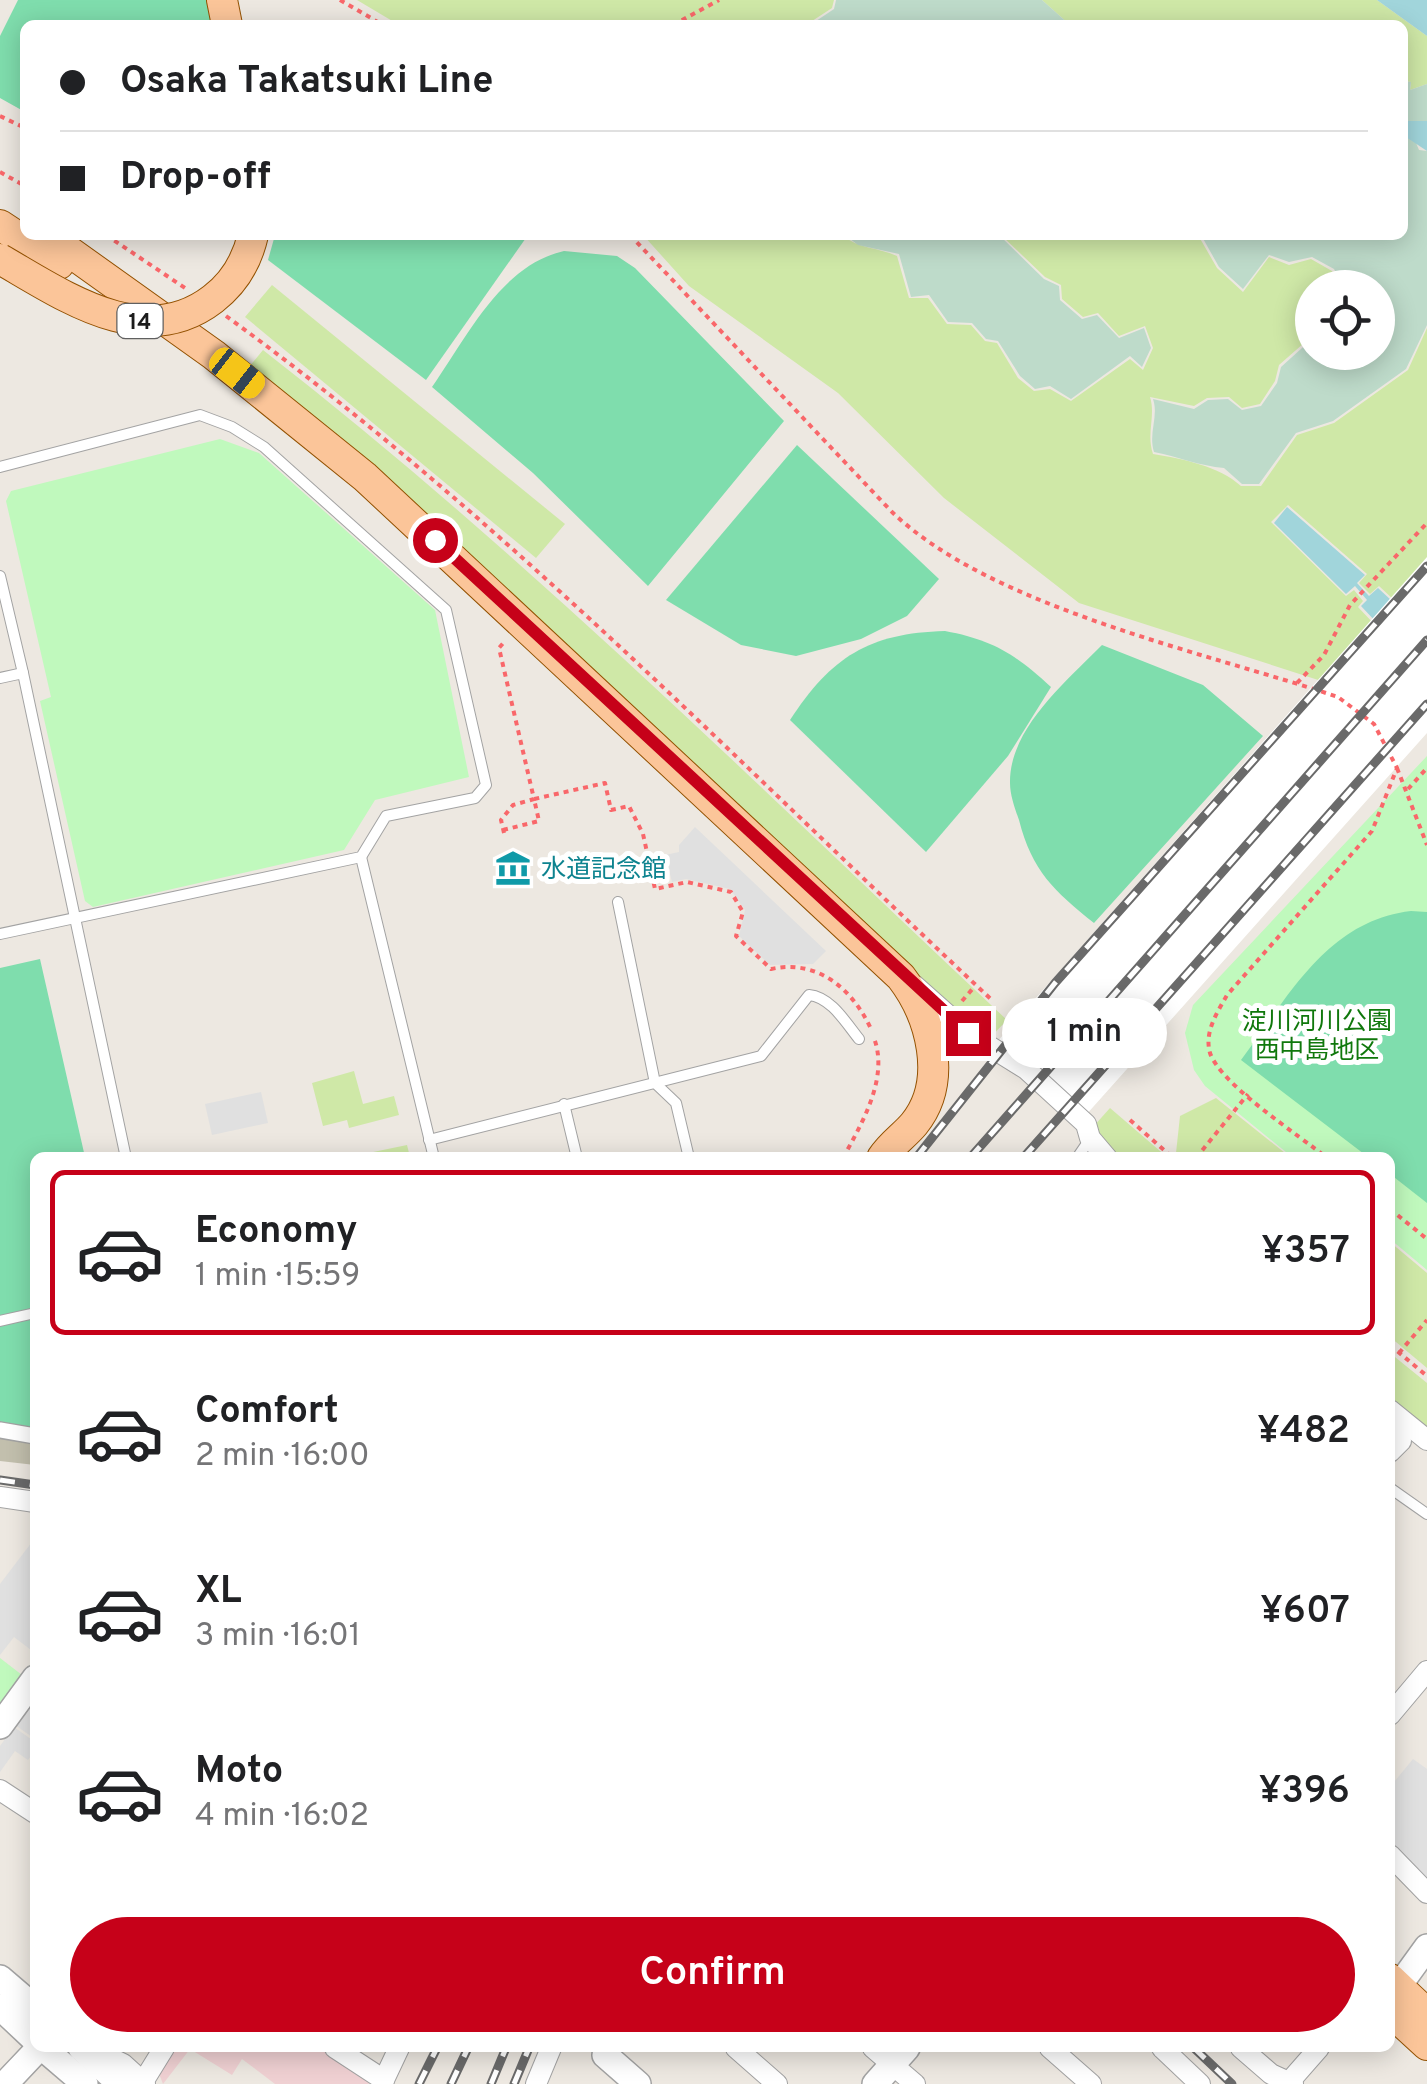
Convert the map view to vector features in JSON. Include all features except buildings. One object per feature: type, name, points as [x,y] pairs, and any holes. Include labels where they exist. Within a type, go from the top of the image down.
[{"type":"main road","points":[[22,240],[156,333],[356,489],[868,967],[898,1002],[912,1046],[912,1083],[888,1149]]},
{"type":"main road","points":[[53,240],[214,355],[364,477],[886,962],[922,1010],[933,1062],[924,1108],[914,1124],[888,1149]]},
{"type":"main road","name":"14","points":[[0,259],[92,309],[128,320],[157,321],[184,315],[216,296],[242,266],[251,240]]},
{"type":"main road","points":[[1395,1993],[1427,2014]]},
{"type":"main road","points":[[1395,1995],[1427,2045]]},
{"type":"street","points":[[886,962],[968,1033],[1026,1069],[1086,1124],[1090,1138],[1102,1152]]},
{"type":"street","points":[[1395,1414],[1427,1440]]},
{"type":"street","points":[[0,1430],[30,1435]]},
{"type":"street","points":[[0,1496],[30,1501]]},
{"type":"street","points":[[1395,1709],[1427,1671]]},
{"type":"street","points":[[0,1726],[30,1685]]},
{"type":"street","points":[[0,1790],[30,1809]]},
{"type":"street","points":[[1395,1860],[1427,1893]]},
{"type":"street","points":[[1395,1989],[1427,1947]]},
{"type":"street","points":[[0,1978],[30,2004]]},
{"type":"street","points":[[0,2007],[30,2035]]},
{"type":"street","points":[[5,2084],[37,2052]]},
{"type":"street","points":[[98,2052],[123,2064],[136,2083]]},
{"type":"street","points":[[136,2083],[161,2052]]},
{"type":"street","points":[[341,2052],[383,2082],[397,2052]]},
{"type":"street","points":[[536,2084],[549,2052]]},
{"type":"street","points":[[606,2052],[638,2084]]},
{"type":"street","points":[[741,2052],[777,2084]]},
{"type":"street","points":[[1054,2052],[1090,2084]]},
{"type":"street","points":[[1166,2052],[1200,2084]]},
{"type":"street","points":[[1246,2052],[1271,2074],[1291,2082],[1312,2052]]},
{"type":"street","points":[[65,2061],[136,2083]]},
{"type":"street","points":[[65,2061],[85,2084]]},
{"type":"street","points":[[887,2061],[915,2084]]},
{"type":"lane","points":[[0,467],[200,416],[232,427],[264,448],[446,610],[486,785],[475,798],[386,816],[360,856],[93,917],[76,916],[0,934]]},
{"type":"lane","points":[[0,576],[125,1152]]},
{"type":"lane","points":[[0,678],[23,673]]},
{"type":"lane","points":[[360,856],[433,1152]]},
{"type":"lane","points":[[618,902],[655,1082],[676,1103],[688,1152]]},
{"type":"lane","points":[[430,1140],[761,1056],[809,995],[834,1008],[859,1040]]},
{"type":"lane","points":[[564,1104],[576,1152]]},
{"type":"lane","points":[[1081,1152],[1090,1138]]},
{"type":"lane","points":[[0,1321],[30,1313]]},
{"type":"lane","points":[[1395,1492],[1427,1514]]},
{"type":"path","points":[[340,0],[374,20]]},
{"type":"path","points":[[682,20],[718,0]]},
{"type":"path","points":[[114,240],[186,288]]},
{"type":"path","points":[[635,240],[746,363],[912,531],[1004,586],[1338,697],[1374,724],[1408,789],[1427,845]]},
{"type":"path","points":[[215,309],[359,417],[466,508],[993,1001]]},
{"type":"path","points":[[1297,684],[1324,655],[1350,605],[1427,523]]},
{"type":"path","points":[[505,641],[499,648],[534,799],[539,821],[504,831],[501,820],[513,805],[534,799],[605,783],[611,810],[629,806],[636,820],[655,889],[688,882],[731,892],[743,912],[736,936],[771,969],[796,965],[818,971],[860,1009],[872,1032],[880,1062],[868,1106],[846,1152]]},
{"type":"path","points":[[1319,1152],[1226,1076],[1210,1054],[1210,1026],[1226,995],[1372,831],[1397,768]]},
{"type":"path","points":[[1408,789],[1427,768]]},
{"type":"path","points":[[952,1012],[976,985]]},
{"type":"path","points":[[1201,1152],[1248,1094]]},
{"type":"path","points":[[1130,1120],[1166,1152]]},
{"type":"path","points":[[1395,1213],[1427,1238]]},
{"type":"path","points":[[1399,1353],[1427,1320]]},
{"type":"path","points":[[1395,1349],[1427,1376]]},
{"type":"shaded area","points":[[695,827],[826,951],[813,964],[770,965],[739,936],[745,910],[730,889],[686,879],[672,882],[665,855],[679,852],[679,845]]},
{"type":"shaded area","points":[[261,1092],[268,1123],[212,1135],[205,1104]]},
{"type":"shaded area","points":[[0,1435],[30,1440],[30,1464],[0,1461]]},
{"type":"shaded area","points":[[30,1545],[30,1649],[14,1637],[0,1655],[0,1584]]},
{"type":"shaded area","points":[[30,1704],[30,1736],[15,1725]]},
{"type":"shaded area","points":[[14,1727],[30,1738],[30,1757],[28,1760],[15,1751],[0,1772],[0,1746]]},
{"type":"shaded area","points":[[1413,1759],[1427,1769],[1427,1885],[1395,1852],[1395,1781]]},
{"type":"shaded area","points":[[170,2052],[188,2052],[163,2084],[158,2071]]},
{"type":"shaded area","points":[[195,2052],[330,2052],[367,2076],[369,2084],[275,2084],[242,2059],[232,2075]]},
{"type":"green space","points":[[18,0],[212,0],[213,20],[20,20],[20,109],[0,98],[0,36]]},
{"type":"green space","points":[[357,0],[834,0],[832,8],[814,20],[391,20]]},
{"type":"green space","points":[[836,0],[1042,0],[1064,20],[818,20],[834,9]]},
{"type":"green space","points":[[1042,0],[1377,0],[1405,20],[1064,20]]},
{"type":"green space","points":[[1408,22],[1427,36],[1427,84],[1410,90]]},
{"type":"green space","points":[[1408,82],[1410,90],[1427,84],[1427,121],[1408,121]]},
{"type":"green space","points":[[1408,123],[1419,150],[1427,151],[1427,325],[1406,369],[1333,421],[1296,433],[1259,484],[1242,484],[1224,468],[1154,452],[1153,399],[1194,409],[1208,400],[1228,399],[1242,410],[1261,406],[1277,383],[1281,367],[1295,354],[1295,370],[1395,370],[1395,270],[1334,270],[1312,257],[1289,262],[1269,255],[1243,289],[1219,267],[1204,240],[1408,240]]},
{"type":"green space","points":[[274,240],[524,240],[426,380],[268,260]]},
{"type":"green space","points":[[648,240],[850,240],[890,253],[897,256],[909,298],[928,298],[947,324],[971,325],[985,341],[997,343],[1018,378],[1034,391],[1050,389],[1071,401],[1130,359],[1143,370],[1153,348],[1145,326],[1119,336],[1098,313],[1083,317],[1062,299],[1061,285],[1045,277],[1006,240],[1201,240],[1217,268],[1243,292],[1269,257],[1289,265],[1311,259],[1330,270],[1295,270],[1295,351],[1279,365],[1275,381],[1260,404],[1242,408],[1229,397],[1207,398],[1194,406],[1150,397],[1153,454],[1211,468],[1241,486],[1261,486],[1297,435],[1334,423],[1408,370],[1427,328],[1427,631],[1379,586],[1370,594],[1359,583],[1367,574],[1288,505],[1271,522],[1346,596],[1354,590],[1363,601],[1358,607],[1427,680],[1427,715],[1079,603],[944,498],[838,393],[689,286]]},
{"type":"green space","points":[[852,240],[1004,240],[1044,279],[1059,286],[1060,300],[1082,319],[1097,315],[1119,338],[1144,328],[1151,348],[1142,367],[1130,356],[1071,399],[1050,386],[1035,389],[1020,376],[998,341],[986,339],[972,323],[948,322],[929,295],[911,297],[899,254]]},
{"type":"green space","points":[[564,251],[617,256],[635,268],[784,421],[648,586],[533,473],[432,387],[504,287],[542,259]]},
{"type":"green space","points":[[272,285],[565,524],[536,558],[245,317]]},
{"type":"green space","points":[[263,350],[361,428],[550,592],[1007,1020],[988,1040],[249,367]]},
{"type":"green space","points":[[220,439],[259,453],[435,610],[469,777],[375,800],[344,850],[93,907],[85,901],[40,701],[51,697],[6,501],[11,491]]},
{"type":"green space","points":[[797,445],[939,579],[907,616],[861,639],[796,656],[741,645],[666,600]]},
{"type":"green space","points":[[945,631],[1002,650],[1051,687],[1008,756],[926,852],[790,720],[821,680],[854,653],[894,637]]},
{"type":"green space","points":[[1102,645],[1203,685],[1263,736],[1094,923],[1056,890],[1038,867],[1024,838],[1010,783],[1012,763],[1030,724]]},
{"type":"green space","name":"淀川河川公園 西中島地区","points":[[1427,756],[1427,1270],[1395,1243],[1395,1152],[1286,1152],[1205,1086],[1194,1070],[1185,1033],[1193,1005]]},
{"type":"green space","points":[[1411,911],[1427,912],[1427,1203],[1395,1178],[1395,1152],[1361,1152],[1241,1060],[1312,966],[1355,930],[1381,918]]},
{"type":"green space","points":[[40,959],[84,1152],[30,1152],[30,1429],[0,1425],[0,968]]},
{"type":"green space","points":[[354,1071],[363,1104],[394,1096],[399,1115],[349,1128],[347,1120],[323,1126],[312,1083]]},
{"type":"green space","points":[[1216,1098],[1284,1152],[1176,1152],[1180,1116]]},
{"type":"green space","points":[[1110,1108],[1161,1152],[1114,1152],[1093,1127]]},
{"type":"green space","points":[[407,1145],[409,1152],[373,1152]]},
{"type":"green space","points":[[1395,1246],[1427,1273],[1427,1368],[1395,1341]]},
{"type":"green space","points":[[1395,1357],[1427,1383],[1427,1432],[1395,1405]]},
{"type":"green space","points":[[0,1658],[22,1675],[0,1707]]},
{"type":"water","points":[[1377,0],[1427,0],[1427,36]]},
{"type":"water","points":[[1408,121],[1427,121],[1427,151],[1408,138]]},
{"type":"water","points":[[1287,507],[1365,575],[1357,583],[1369,596],[1378,588],[1420,627],[1427,676],[1361,606],[1367,600],[1355,586],[1346,594],[1274,523]]},
{"type":"pier","points":[[1427,557],[1427,733],[1077,1125],[1032,1083],[988,1052]]},
{"type":"railway","points":[[921,1152],[1055,983],[1427,566]]},
{"type":"railway","points":[[975,1152],[1427,640]]},
{"type":"railway","points":[[1028,1152],[1427,704]]},
{"type":"railway","points":[[0,1480],[30,1484]]},
{"type":"railway","points":[[419,2084],[435,2052]]},
{"type":"railway","points":[[451,2084],[466,2052]]},
{"type":"railway","points":[[491,2084],[504,2052]]},
{"type":"railway","points":[[514,2084],[527,2052]]},
{"type":"railway","points":[[1198,2052],[1232,2084]]},
{"type":"place","name":"水道記念館","points":[[513,868]]},
{"type":"route","points":[[435,540],[886,962],[968,1033]]}]
